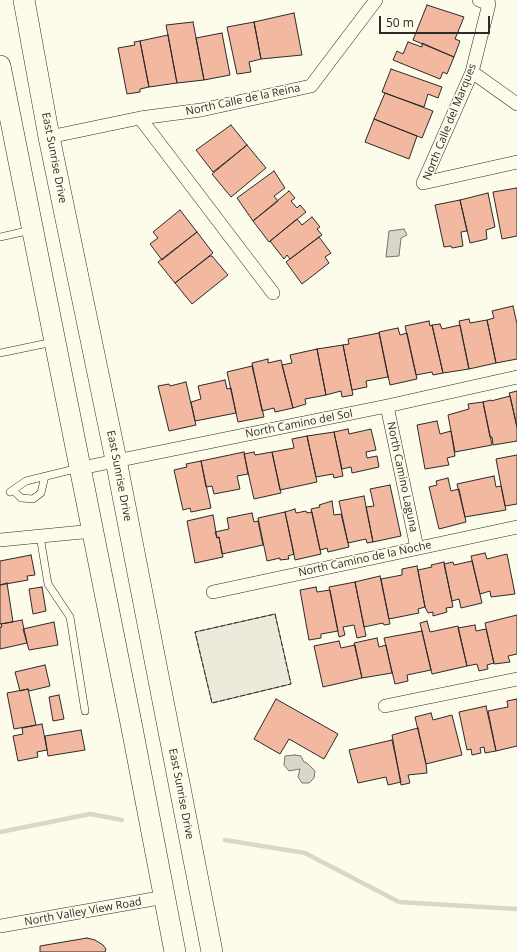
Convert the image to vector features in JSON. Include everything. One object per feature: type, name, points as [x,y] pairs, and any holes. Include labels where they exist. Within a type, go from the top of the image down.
[{"type":"main road","name":"East Sunrise Drive","points":[[24,0],[49,137],[116,460],[212,952]]},
{"type":"main road","points":[[0,66],[32,230],[56,341],[175,952]]},
{"type":"street","name":"North Calle de la Reina","points":[[49,137],[140,118],[201,110],[310,86],[376,0]]},
{"type":"street","name":"North Calle del Marques","points":[[479,0],[489,4],[472,72],[423,183],[517,162]]},
{"type":"street","points":[[472,72],[517,104]]},
{"type":"street","points":[[140,118],[273,293]]},
{"type":"street","name":"North Camino del Sol","points":[[81,468],[387,406],[517,377]]},
{"type":"street","name":"North Camino Laguna","points":[[387,406],[417,548]]},
{"type":"street","name":"North Camino de la Noche","points":[[213,592],[517,527]]},
{"type":"street","points":[[0,540],[93,531]]},
{"type":"street","points":[[386,706],[517,679]]},
{"type":"street","name":"North Valley View Road","points":[[0,926],[165,897]]},
{"type":"lane","points":[[0,237],[32,230]]},
{"type":"lane","points":[[0,353],[56,341]]},
{"type":"lane","points":[[45,476],[40,493],[33,499],[21,498],[12,491],[26,481],[45,476],[81,468]]},
{"type":"lane","points":[[40,536],[48,584],[70,617],[85,711]]},
{"type":"shaded area","points":[[404,229],[407,235],[401,238],[399,256],[386,257],[389,231]]},
{"type":"shaded area","points":[[275,614],[291,684],[212,703],[195,632]]},
{"type":"shaded area","points":[[285,756],[301,756],[304,762],[315,771],[314,778],[309,783],[302,783],[298,777],[300,769],[289,771],[284,765]]},
{"type":"building","points":[[427,5],[464,17],[455,39],[460,41],[454,57],[413,40]]},
{"type":"building","points":[[294,13],[302,55],[261,59],[254,22]]},
{"type":"building","points":[[193,22],[204,80],[177,83],[166,25]]},
{"type":"building","points":[[254,22],[261,59],[249,62],[251,72],[237,74],[227,27]]},
{"type":"building","points":[[222,33],[230,75],[204,80],[196,38]]},
{"type":"building","points":[[168,35],[177,83],[149,87],[140,41]]},
{"type":"building","points":[[140,41],[149,87],[140,89],[140,92],[127,94],[118,48],[135,45],[134,42]]},
{"type":"building","points":[[408,42],[422,47],[422,43],[454,57],[447,74],[443,72],[440,79],[393,60],[397,51],[403,54]]},
{"type":"building","points":[[391,69],[442,87],[438,98],[428,94],[424,107],[382,92]]},
{"type":"building","points":[[385,93],[433,111],[422,138],[374,119]]},
{"type":"building","points":[[374,119],[417,136],[409,159],[365,142]]},
{"type":"building","points":[[231,125],[247,145],[213,172],[196,150]]},
{"type":"building","points":[[247,145],[266,168],[231,197],[212,174]]},
{"type":"building","points":[[274,171],[285,188],[274,196],[278,201],[253,221],[237,198]]},
{"type":"building","points":[[517,188],[517,236],[502,239],[493,192]]},
{"type":"building","points":[[289,191],[295,198],[291,201],[297,208],[300,205],[306,212],[269,242],[253,221]]},
{"type":"building","points":[[488,193],[495,227],[486,230],[487,239],[470,243],[460,200]]},
{"type":"building","points":[[460,200],[467,231],[461,232],[463,246],[452,248],[451,246],[444,247],[435,205]]},
{"type":"building","points":[[180,210],[197,232],[162,260],[150,244],[158,238],[153,232]]},
{"type":"building","points":[[312,217],[320,227],[317,229],[322,235],[290,259],[287,255],[284,259],[270,241],[297,219],[302,225]]},
{"type":"building","points":[[197,232],[213,253],[175,283],[158,262]]},
{"type":"building","points":[[319,237],[331,253],[325,257],[329,263],[302,284],[286,262]]},
{"type":"building","points":[[212,256],[228,275],[192,304],[175,283]]},
{"type":"building","points":[[513,306],[517,324],[517,359],[496,363],[487,320],[494,318],[492,311]]},
{"type":"building","points":[[469,319],[470,323],[487,320],[496,363],[469,369],[459,321]]},
{"type":"building","points":[[429,321],[430,326],[432,325],[443,373],[433,375],[432,372],[416,375],[405,326]]},
{"type":"building","points":[[440,324],[442,329],[460,325],[469,369],[443,373],[432,325]]},
{"type":"building","points":[[398,328],[400,335],[407,333],[417,379],[390,385],[379,332]]},
{"type":"building","points":[[379,333],[388,377],[366,381],[367,387],[352,390],[343,345],[349,344],[348,339]]},
{"type":"building","points":[[343,345],[353,395],[342,397],[341,391],[326,395],[317,349]]},
{"type":"building","points":[[317,349],[326,395],[305,399],[306,404],[293,408],[282,365],[292,363],[290,355]]},
{"type":"building","points":[[268,359],[268,363],[281,360],[293,408],[275,412],[274,408],[262,411],[252,363]]},
{"type":"building","points":[[252,366],[264,417],[238,422],[227,372]]},
{"type":"building","points":[[225,380],[227,389],[231,388],[236,413],[195,421],[191,402],[201,399],[198,386]]},
{"type":"building","points":[[186,382],[196,425],[169,431],[158,386],[169,384],[170,386]]},
{"type":"building","points":[[517,391],[517,427],[509,393]]},
{"type":"building","points":[[510,396],[517,427],[517,441],[493,445],[483,402]]},
{"type":"building","points":[[483,402],[492,445],[455,452],[448,415],[469,409],[468,404]]},
{"type":"building","points":[[437,421],[440,434],[451,431],[455,456],[447,458],[449,465],[425,469],[417,425]]},
{"type":"building","points":[[348,429],[349,434],[371,429],[376,450],[366,452],[367,458],[377,456],[379,467],[352,473],[351,467],[342,469],[334,432]]},
{"type":"building","points":[[334,432],[343,476],[334,478],[333,474],[316,477],[307,436]]},
{"type":"building","points":[[307,436],[317,482],[280,490],[272,452],[294,448],[292,439]]},
{"type":"building","points":[[244,452],[248,474],[237,476],[240,489],[214,494],[212,486],[206,487],[201,461]]},
{"type":"building","points":[[254,452],[255,455],[272,452],[281,493],[254,499],[244,454]]},
{"type":"building","points":[[517,455],[517,504],[505,506],[496,459]]},
{"type":"building","points":[[201,461],[211,508],[191,512],[190,508],[183,510],[174,470],[187,467],[186,464]]},
{"type":"building","points":[[494,476],[496,487],[501,486],[506,510],[465,517],[457,484]]},
{"type":"building","points":[[448,478],[451,491],[459,489],[466,522],[439,529],[429,487],[437,485],[436,481]]},
{"type":"building","points":[[390,485],[401,536],[373,542],[366,507],[374,506],[370,489]]},
{"type":"building","points":[[364,496],[373,542],[367,543],[366,539],[348,543],[339,501]]},
{"type":"building","points":[[332,501],[334,515],[341,514],[349,547],[328,552],[327,548],[320,550],[311,509],[320,507],[319,505]]},
{"type":"building","points":[[295,509],[296,513],[306,511],[307,513],[312,512],[321,554],[295,560],[285,512]]},
{"type":"building","points":[[285,512],[294,554],[288,556],[289,559],[280,560],[280,558],[267,561],[258,518]]},
{"type":"building","points":[[252,513],[254,522],[258,521],[263,545],[222,554],[219,537],[217,538],[215,532],[229,529],[227,518]]},
{"type":"building","points":[[213,515],[217,538],[219,537],[223,557],[195,563],[187,521]]},
{"type":"building","points":[[485,553],[487,559],[507,554],[515,594],[491,597],[490,591],[480,594],[471,556]]},
{"type":"building","points":[[31,555],[35,575],[27,576],[28,580],[0,585],[0,561]]},
{"type":"building","points":[[472,561],[482,603],[461,608],[459,599],[452,601],[444,564],[453,562],[454,565]]},
{"type":"building","points":[[444,562],[453,607],[446,608],[447,612],[433,616],[433,612],[428,613],[425,607],[418,570],[432,567],[431,565]]},
{"type":"building","points":[[417,566],[425,607],[418,609],[419,613],[389,619],[381,579],[402,575],[402,569]]},
{"type":"building","points":[[380,576],[390,624],[384,625],[383,623],[364,627],[355,582]]},
{"type":"building","points":[[355,582],[366,636],[357,638],[354,625],[343,627],[345,635],[339,637],[329,587]]},
{"type":"building","points":[[7,583],[13,622],[0,624],[0,585]]},
{"type":"building","points":[[42,587],[46,611],[33,614],[29,589]]},
{"type":"building","points":[[316,587],[317,592],[330,590],[338,631],[321,634],[321,638],[309,640],[300,590]]},
{"type":"building","points":[[517,615],[517,654],[508,656],[510,662],[494,664],[485,623]]},
{"type":"building","points":[[22,620],[27,643],[0,649],[1,624]]},
{"type":"building","points":[[427,621],[430,632],[458,626],[467,666],[432,674],[420,623]]},
{"type":"building","points":[[54,622],[58,645],[29,650],[23,629]]},
{"type":"building","points":[[475,625],[476,631],[486,629],[494,663],[487,665],[488,669],[479,671],[477,664],[467,666],[458,628]]},
{"type":"building","points":[[422,631],[431,670],[407,675],[408,681],[395,684],[384,638]]},
{"type":"building","points":[[377,638],[379,647],[386,645],[392,673],[362,678],[354,643]]},
{"type":"building","points":[[339,641],[341,648],[355,645],[362,678],[323,687],[314,646]]},
{"type":"building","points":[[45,665],[50,686],[29,691],[28,689],[20,691],[15,672]]},
{"type":"building","points":[[28,689],[36,725],[14,729],[7,693]]},
{"type":"building","points":[[59,695],[64,719],[53,721],[49,697]]},
{"type":"building","points":[[276,699],[338,734],[324,759],[289,739],[280,754],[254,739]]},
{"type":"building","points":[[517,699],[517,746],[496,751],[488,711],[508,707],[507,701]]},
{"type":"building","points":[[486,706],[496,751],[485,753],[484,747],[480,748],[481,753],[472,755],[471,749],[467,750],[459,712]]},
{"type":"building","points":[[431,713],[433,720],[452,715],[462,755],[426,764],[415,717]]},
{"type":"building","points":[[42,724],[47,750],[37,752],[38,757],[18,761],[13,736],[23,734],[22,728]]},
{"type":"building","points":[[418,728],[427,773],[408,775],[410,783],[401,785],[392,735]]},
{"type":"building","points":[[81,730],[85,750],[48,756],[45,736]]},
{"type":"building","points":[[392,740],[401,782],[388,785],[386,777],[358,783],[349,750]]},
{"type":"building","points":[[87,938],[95,940],[103,945],[106,949],[105,952],[40,952],[40,946]]},
{"type":"waterway","points":[[0,832],[90,814],[122,820]]},
{"type":"waterway","points":[[225,840],[305,853],[399,902],[517,909]]},
{"type":"fence","points":[[275,614],[291,684],[212,703],[195,632],[275,614]]}]
